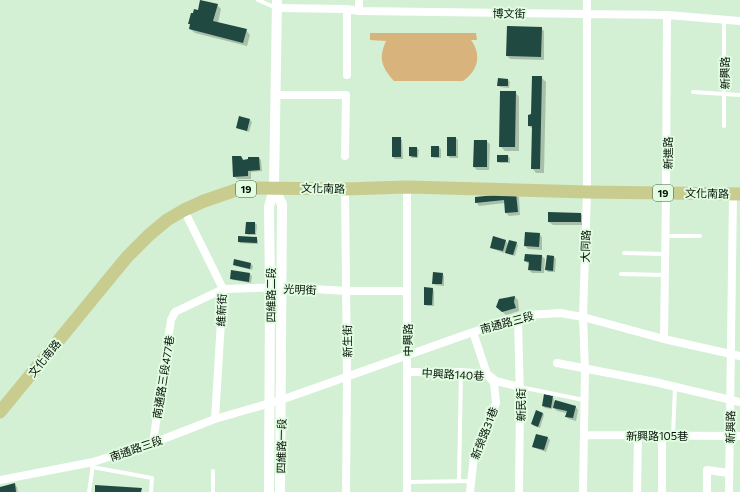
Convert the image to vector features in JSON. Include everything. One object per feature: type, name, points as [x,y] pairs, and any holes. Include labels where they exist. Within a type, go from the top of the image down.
[{"type":"main road","name":"文化南路","points":[[0,412],[127,257],[149,235],[167,220],[184,210],[204,201],[236,190],[252,188],[346,189],[407,187],[587,192],[736,193]]},
{"type":"street","points":[[359,0],[360,11]]},
{"type":"street","name":"大同路","points":[[583,492],[583,317],[587,192],[587,0]]},
{"type":"street","name":"博文街","points":[[277,4],[360,11],[667,15],[740,21]]},
{"type":"street","name":"四維路二段","points":[[269,404],[269,207],[274,188],[277,4]]},
{"type":"street","points":[[347,10],[347,75]]},
{"type":"street","name":"新進路","points":[[664,339],[667,15]]},
{"type":"street","points":[[276,95],[346,95],[345,156]]},
{"type":"street","name":"中興路","points":[[407,187],[407,492]]},
{"type":"street","name":"四維路二段","points":[[274,188],[282,204],[282,400]]},
{"type":"street","name":"新生街","points":[[346,189],[346,492]]},
{"type":"street","name":"新興路","points":[[729,492],[731,354],[736,193]]},
{"type":"street","name":"維新街","points":[[184,210],[223,289],[215,419]]},
{"type":"street","name":"光明街","points":[[175,312],[223,289],[282,287],[346,291],[407,291]]},
{"type":"street","name":"南通路三段477巷","points":[[152,443],[171,320],[175,312]]},
{"type":"street","name":"南通路三段","points":[[0,480],[93,465],[215,419],[282,400],[407,354],[518,318],[560,313],[583,317],[664,339],[740,356]]},
{"type":"street","name":"新民街","points":[[518,318],[520,387],[519,492]]},
{"type":"street","name":"新榮路31巷","points":[[470,492],[474,456],[496,403],[494,383],[487,374],[473,332]]},
{"type":"street","points":[[557,363],[584,370],[675,387],[740,402]]},
{"type":"street","name":"中興路140巷","points":[[407,372],[461,372],[487,374],[496,381],[520,387]]},
{"type":"street","name":"四維路一段","points":[[280,492],[282,400]]},
{"type":"street","name":"四維路一段","points":[[268,492],[269,404]]},
{"type":"street","name":"新興路105巷","points":[[584,435],[740,436]]},
{"type":"street","points":[[637,492],[638,435]]},
{"type":"street","points":[[662,435],[662,492]]},
{"type":"street","points":[[707,492],[707,470],[729,473]]},
{"type":"lane","points":[[258,0],[277,4]]},
{"type":"lane","name":"新興路","points":[[724,20],[724,126]]},
{"type":"lane","points":[[693,92],[740,95]]},
{"type":"lane","points":[[666,236],[700,236]]},
{"type":"lane","points":[[624,253],[665,254]]},
{"type":"lane","points":[[621,274],[665,275]]},
{"type":"lane","points":[[459,482],[461,372]]},
{"type":"lane","points":[[520,387],[584,400]]},
{"type":"lane","points":[[673,435],[675,387]]},
{"type":"lane","points":[[89,492],[93,465],[152,478],[151,492]]},
{"type":"lane","points":[[213,471],[213,492]]},
{"type":"lane","points":[[407,482],[471,482]]},
{"type":"shaded area","points":[[370,33],[476,33],[477,40],[471,40],[476,51],[477,62],[475,68],[463,81],[394,81],[382,62],[382,53],[386,41],[370,40]]},
{"type":"building","points":[[200,0],[218,4],[213,21],[247,29],[243,43],[189,29],[190,24],[188,24],[191,13],[193,13],[194,9],[198,10]]},
{"type":"building","points":[[507,26],[542,27],[541,57],[506,56]]},
{"type":"building","points":[[532,76],[542,76],[540,169],[531,169],[532,126],[528,126],[528,115],[531,114]]},
{"type":"building","points":[[498,78],[508,79],[508,86],[497,86]]},
{"type":"building","points":[[500,91],[516,91],[515,147],[499,147]]},
{"type":"building","points":[[239,116],[250,119],[247,131],[236,128]]},
{"type":"building","points":[[392,137],[401,137],[401,157],[392,157]]},
{"type":"building","points":[[447,137],[456,137],[456,156],[447,156]]},
{"type":"building","points":[[474,140],[487,140],[487,167],[473,167]]},
{"type":"building","points":[[431,146],[439,146],[439,157],[431,157]]},
{"type":"building","points":[[409,147],[417,147],[417,157],[409,156]]},
{"type":"building","points":[[497,155],[508,155],[508,162],[497,162]]},
{"type":"building","points":[[232,156],[241,156],[243,160],[248,159],[248,157],[259,157],[260,170],[248,171],[248,176],[233,177]]},
{"type":"building","points":[[516,193],[518,212],[505,213],[504,200],[475,203],[475,197]]},
{"type":"building","points":[[548,212],[581,213],[581,222],[548,222]]},
{"type":"building","points":[[246,222],[255,222],[255,234],[245,234]]},
{"type":"building","points":[[525,232],[540,233],[539,247],[524,246]]},
{"type":"building","points":[[238,236],[257,237],[257,243],[238,242]]},
{"type":"building","points":[[493,236],[506,240],[503,251],[490,248]]},
{"type":"building","points":[[509,240],[517,242],[513,255],[505,253]]},
{"type":"building","points":[[525,254],[542,255],[541,271],[528,270],[529,262],[524,261]]},
{"type":"building","points":[[547,255],[554,256],[553,271],[545,270]]},
{"type":"building","points":[[234,259],[251,263],[250,269],[233,265]]},
{"type":"building","points":[[231,270],[250,273],[249,282],[230,279]]},
{"type":"building","points":[[433,272],[443,273],[442,284],[432,284]]},
{"type":"building","points":[[424,287],[433,288],[432,305],[424,305]]},
{"type":"building","points":[[515,296],[514,302],[516,308],[502,312],[496,307],[499,299]]},
{"type":"building","points":[[544,394],[553,396],[551,408],[542,406]]},
{"type":"building","points":[[555,400],[576,406],[573,418],[565,417],[567,411],[553,408]]},
{"type":"building","points":[[536,410],[543,413],[538,427],[531,424]]},
{"type":"building","points":[[536,434],[548,437],[544,450],[532,447]]},
{"type":"building","points":[[15,483],[16,492],[0,492],[0,487]]},
{"type":"building","points":[[95,485],[142,488],[141,492],[95,492]]}]
